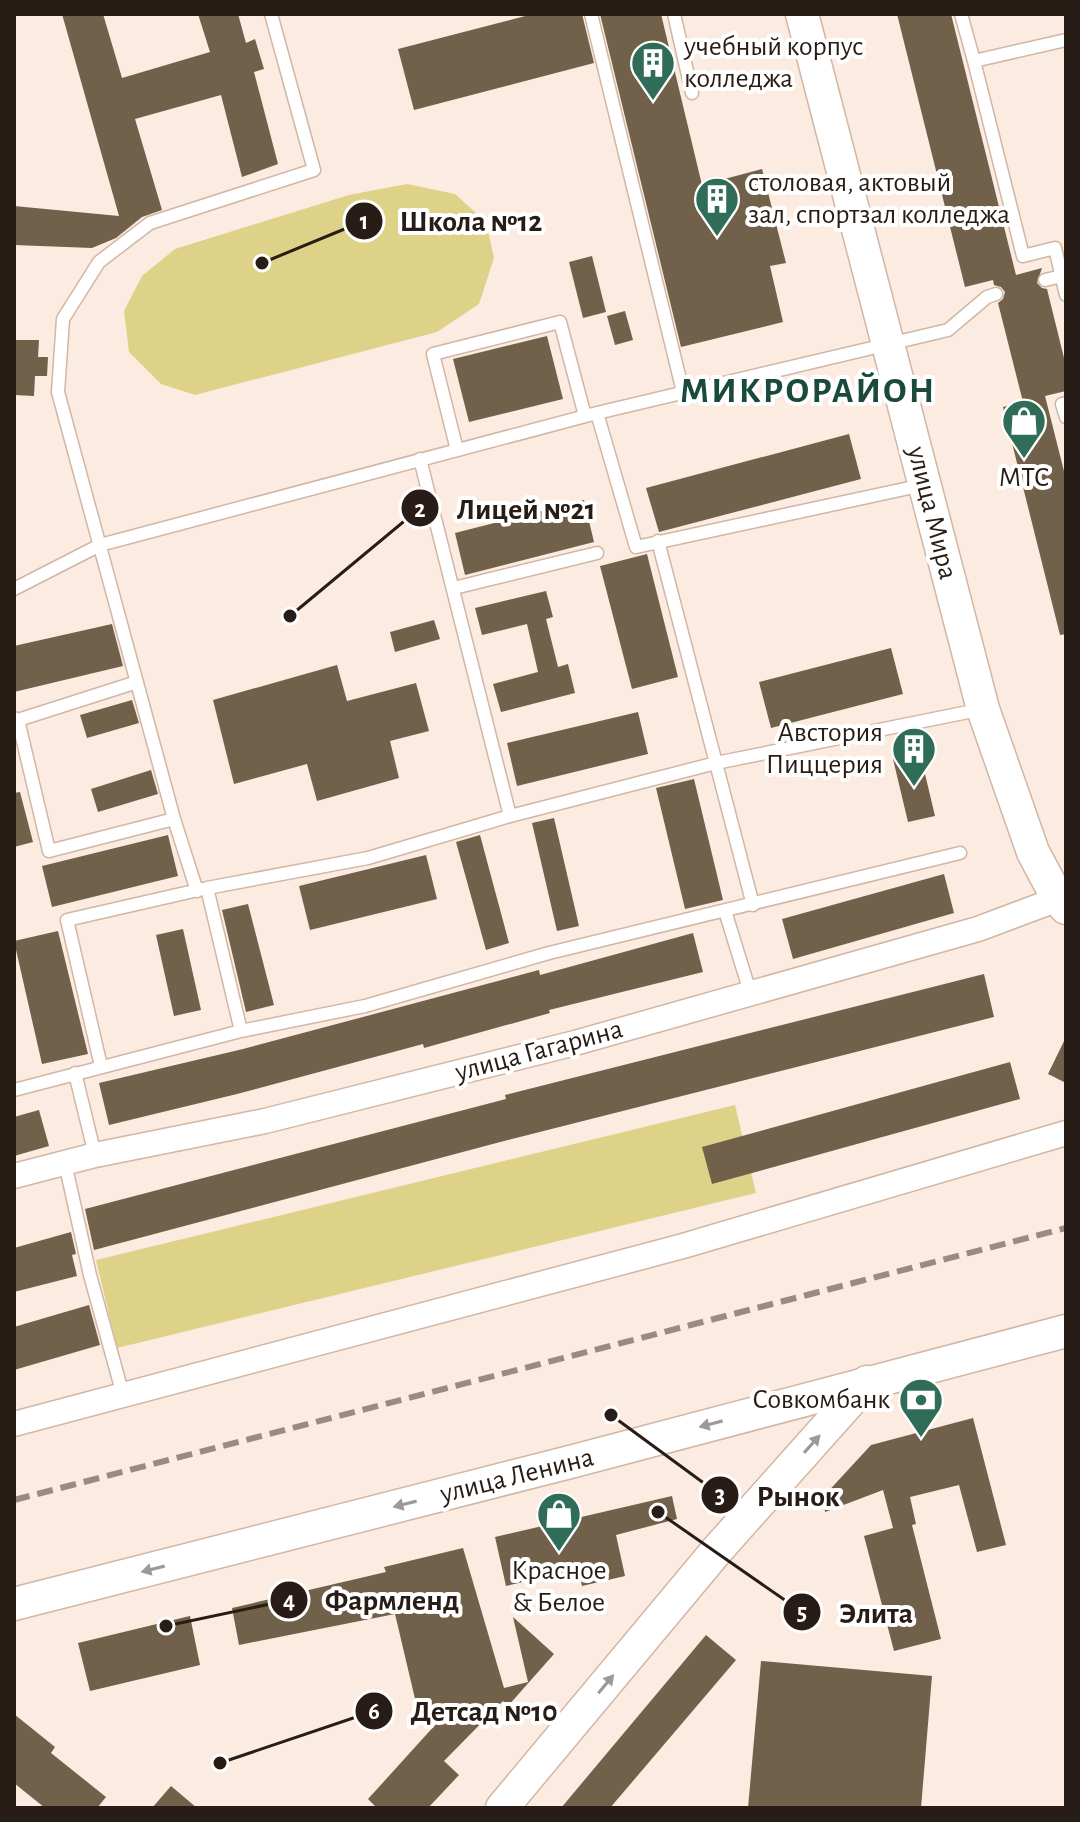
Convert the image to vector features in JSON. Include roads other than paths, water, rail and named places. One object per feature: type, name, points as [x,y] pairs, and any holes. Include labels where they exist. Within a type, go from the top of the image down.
[{"type":"street","name":"улица Мира","points":[[802,14],[983,709],[1033,852],[1063,902]]},
{"type":"street","name":"улица Гагарина","points":[[14,1176],[95,1155],[265,1121],[575,1043],[1063,902]]},
{"type":"street","points":[[14,1424],[683,1246],[1066,1133]]},
{"type":"street","name":"улица Ленина","points":[[14,1604],[1066,1331]]},
{"type":"street","points":[[502,1808],[718,1549],[867,1382]]},
{"type":"lane","points":[[241,1031],[202,890],[174,819],[58,392],[63,319],[99,262],[150,223],[314,170],[271,14]]},
{"type":"lane","points":[[591,14],[683,392]]},
{"type":"lane","points":[[674,14],[692,93]]},
{"type":"lane","points":[[961,14],[1023,256],[1055,248],[1066,295]]},
{"type":"lane","points":[[974,61],[1066,40]]},
{"type":"lane","points":[[1045,280],[1062,276]]},
{"type":"lane","points":[[14,589],[100,545],[591,414],[948,330],[987,297],[996,294]]},
{"type":"lane","points":[[457,450],[433,354],[560,322],[636,547],[924,485]]},
{"type":"lane","points":[[1066,403],[1062,404],[1066,417]]},
{"type":"lane","points":[[420,459],[510,816]]},
{"type":"lane","points":[[658,541],[753,905]]},
{"type":"lane","points":[[454,588],[597,553]]},
{"type":"lane","points":[[137,682],[16,719],[49,851],[174,819]]},
{"type":"lane","points":[[101,1066],[67,920],[368,858],[510,816],[716,763],[983,709]]},
{"type":"lane","points":[[14,1090],[241,1031],[365,1006],[563,949],[960,853]]},
{"type":"lane","points":[[725,911],[750,992]]},
{"type":"lane","points":[[75,1073],[95,1155]]},
{"type":"lane","points":[[65,1163],[90,1275],[123,1395]]},
{"type":"railway","points":[[14,1500],[1066,1228]]},
{"type":"place","name":"учебный корпус колледжа","points":[[653,102]]},
{"type":"place","name":"столовая, актовый зал, спортзал колледжа","points":[[717,238]]},
{"type":"place","name":"Школа №12","points":[[262,263]]},
{"type":"place","name":"МТС","points":[[1024,460]]},
{"type":"place","name":"Лицей №21","points":[[290,616]]},
{"type":"place","name":"Австория Пиццерия","points":[[914,788]]},
{"type":"place","name":"Рынок","points":[[611,1415]]},
{"type":"place","name":"Совкомбанк","points":[[921,1439]]},
{"type":"place","name":"Элита","points":[[658,1512]]},
{"type":"place","name":"Красное & Белое","points":[[559,1553]]},
{"type":"place","name":"Фармленд","points":[[166,1626]]},
{"type":"place","name":"Детсад №10","points":[[220,1763]]},
{"type":"district","name":"МИКРОРАЙОН","points":[[808,391]]}]
